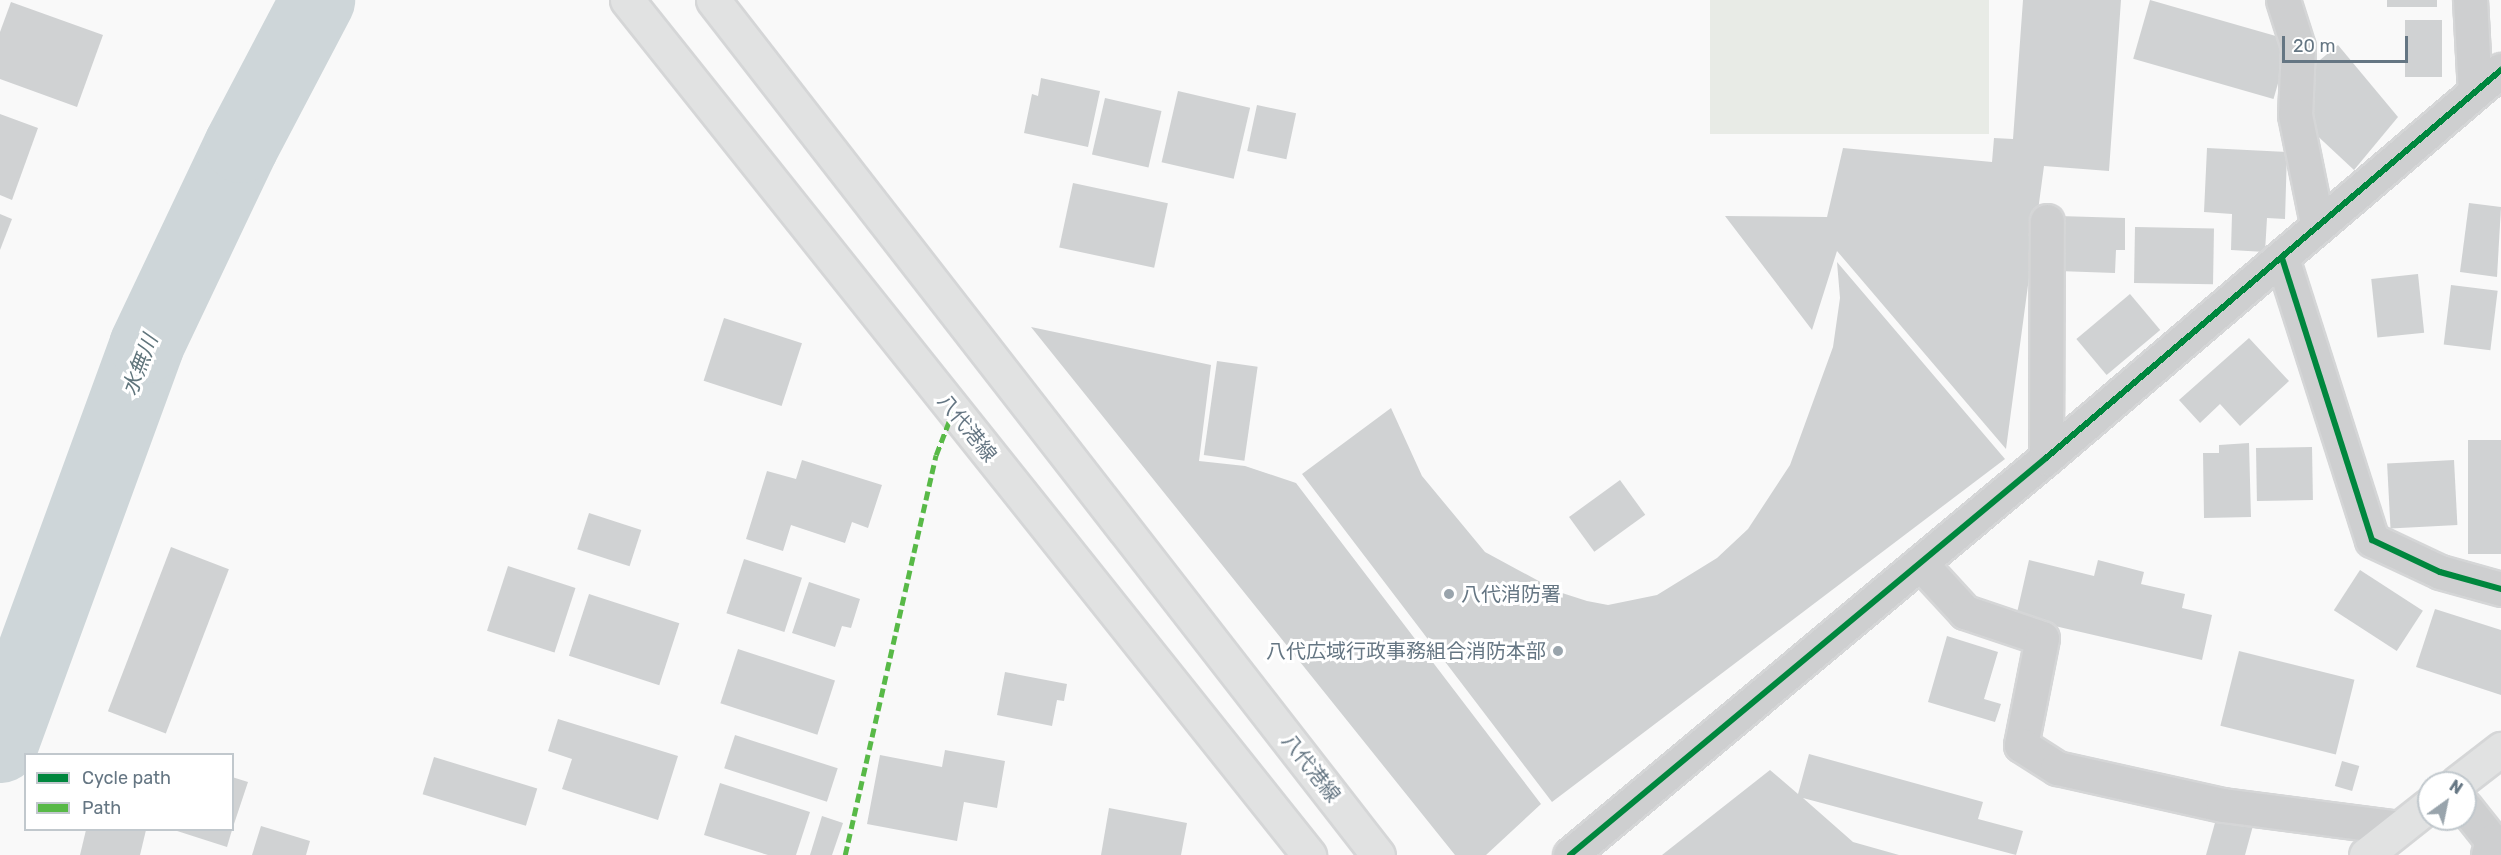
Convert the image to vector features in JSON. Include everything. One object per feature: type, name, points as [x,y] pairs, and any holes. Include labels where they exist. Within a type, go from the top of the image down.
[{"type":"main road","name":"八代港線","points":[[627,0],[1309,855]]},
{"type":"main road","name":"八代港線","points":[[713,0],[1378,855]]},
{"type":"main road","points":[[2473,771],[2501,749]]},
{"type":"main road","points":[[2366,855],[2417,814]]},
{"type":"street","points":[[2283,0],[2298,47],[2295,115],[2316,223]]},
{"type":"street","points":[[2470,0],[2475,91]]},
{"type":"street","points":[[1570,855],[2046,458],[2282,258],[2316,223],[2501,70]]},
{"type":"street","points":[[2046,458],[2047,221]]},
{"type":"street","points":[[2282,258],[2372,540],[2440,572],[2501,589]]},
{"type":"street","points":[[1920,563],[1965,612],[2042,639],[2021,745],[2057,768],[2223,805],[2399,828]]},
{"type":"street","points":[[2477,822],[2492,841],[2488,855]]},
{"type":"shaded area","points":[[1710,0],[1989,0],[1989,134],[1710,134]]},
{"type":"building","points":[[2023,0],[2121,0],[2109,171],[2044,166],[2006,449],[1837,251],[1812,330],[1725,216],[1827,217],[1843,148],[1992,162],[1994,138],[2013,139]]},
{"type":"building","points":[[2150,0],[2290,40],[2274,99],[2133,59]]},
{"type":"building","points":[[2387,0],[2437,0],[2437,7],[2387,7]]},
{"type":"building","points":[[11,2],[103,35],[77,107],[0,79],[0,32]]},
{"type":"building","points":[[2405,20],[2442,20],[2442,77],[2405,77]]},
{"type":"building","points":[[2338,45],[2398,117],[2354,170],[2295,115],[2296,80]]},
{"type":"building","points":[[1041,78],[1100,91],[1088,147],[1024,133],[1032,94],[1038,96]]},
{"type":"building","points":[[1178,91],[1250,108],[1234,179],[1162,162]]},
{"type":"building","points":[[1105,98],[1162,111],[1148,168],[1092,155]]},
{"type":"building","points":[[1257,105],[1296,113],[1286,159],[1247,151]]},
{"type":"building","points":[[0,114],[38,128],[12,200],[0,195]]},
{"type":"building","points":[[2207,148],[2287,152],[2285,219],[2267,218],[2265,252],[2231,250],[2232,214],[2204,212]]},
{"type":"building","points":[[1073,183],[1168,203],[1154,268],[1059,248]]},
{"type":"building","points":[[2469,203],[2501,207],[2497,277],[2460,272]]},
{"type":"building","points":[[0,214],[12,219],[0,250]]},
{"type":"building","points":[[2059,216],[2125,218],[2125,250],[2116,250],[2115,273],[2058,271]]},
{"type":"building","points":[[2135,227],[2214,228],[2213,284],[2134,283]]},
{"type":"building","points":[[1837,262],[2005,459],[1552,802],[1302,474],[1391,408],[1422,476],[1485,552],[1559,592],[1587,601],[1608,605],[1657,595],[1717,558],[1748,529],[1790,465],[1833,347],[1840,298]]},
{"type":"building","points":[[2418,274],[2424,333],[2377,338],[2371,279]]},
{"type":"building","points":[[2451,285],[2498,291],[2490,350],[2444,345]]},
{"type":"building","points":[[2130,294],[2160,330],[2107,375],[2076,339]]},
{"type":"building","points":[[724,318],[802,343],[782,406],[704,381]]},
{"type":"building","points":[[1031,327],[1211,365],[1199,461],[1245,466],[1296,483],[1541,804],[1486,855],[1455,855]]},
{"type":"building","points":[[2249,338],[2289,381],[2240,426],[2220,404],[2200,423],[2179,400]]},
{"type":"building","points":[[1217,361],[1258,367],[1244,461],[1204,455]]},
{"type":"building","points":[[2468,440],[2501,440],[2501,554],[2468,554]]},
{"type":"building","points":[[2249,443],[2251,517],[2204,518],[2203,453],[2219,453],[2219,445]]},
{"type":"building","points":[[2312,447],[2313,500],[2257,501],[2256,448]]},
{"type":"building","points":[[802,460],[882,485],[868,528],[852,522],[845,543],[791,525],[783,551],[746,539],[767,471],[796,479]]},
{"type":"building","points":[[2454,460],[2457,525],[2390,528],[2387,464]]},
{"type":"building","points":[[1620,480],[1645,515],[1594,552],[1569,517]]},
{"type":"building","points":[[589,513],[641,530],[630,566],[577,549]]},
{"type":"building","points":[[171,547],[229,569],[166,734],[108,711]]},
{"type":"building","points":[[744,559],[802,578],[784,632],[726,613]]},
{"type":"building","points":[[2029,560],[2094,576],[2098,560],[2144,572],[2141,584],[2185,594],[2182,608],[2212,615],[2202,660],[2016,617]]},
{"type":"building","points":[[508,566],[576,588],[555,653],[487,631]]},
{"type":"building","points":[[2360,570],[2423,611],[2397,651],[2334,610]]},
{"type":"building","points":[[809,582],[860,599],[851,628],[842,626],[835,647],[792,633]]},
{"type":"building","points":[[589,594],[679,623],[659,685],[569,656]]},
{"type":"building","points":[[2435,609],[2501,630],[2501,695],[2416,667]]},
{"type":"building","points":[[1947,636],[1998,652],[1984,699],[2001,704],[1995,722],[1928,702]]},
{"type":"building","points":[[738,649],[835,681],[817,735],[720,703]]},
{"type":"building","points":[[2239,651],[2354,680],[2336,755],[2220,726]]},
{"type":"building","points":[[1005,672],[1067,684],[1064,701],[1057,700],[1052,726],[997,715]]},
{"type":"building","points":[[558,719],[678,756],[658,820],[562,789],[572,759],[548,751]]},
{"type":"building","points":[[735,735],[838,768],[827,802],[724,768]]},
{"type":"building","points":[[945,750],[1005,761],[997,808],[964,802],[957,841],[867,824],[880,755],[942,767]]},
{"type":"building","points":[[1809,754],[1983,802],[1978,819],[2023,831],[2016,855],[1803,798],[1853,842],[1899,855],[1662,855],[1770,770],[1798,794]]},
{"type":"building","points":[[434,757],[537,789],[526,826],[423,794]]},
{"type":"building","points":[[2342,761],[2359,766],[2352,791],[2335,786]]},
{"type":"building","points":[[234,778],[248,782],[234,824]]},
{"type":"building","points":[[720,783],[810,812],[796,855],[768,855],[704,835]]},
{"type":"building","points":[[1109,808],[1187,823],[1181,855],[1101,855]]},
{"type":"building","points":[[2218,812],[2254,822],[2245,855],[2206,855]]},
{"type":"building","points":[[822,816],[843,823],[832,855],[810,855]]},
{"type":"building","points":[[261,826],[310,841],[306,855],[252,855]]},
{"type":"building","points":[[86,831],[146,831],[140,855],[80,855]]},
{"type":"building","points":[[177,831],[232,831],[227,847]]},
{"type":"waterway","name":"水無川","points":[[0,745],[146,345],[241,145],[317,0]]},
{"type":"marked path","points":[[845,855],[936,455],[953,411]]},
{"type":"cycle path","points":[[1570,855],[2046,458],[2501,70]]},
{"type":"cycle path","points":[[2282,258],[2372,540],[2440,572],[2501,589]]},
{"type":"place","name":"八代消防署","points":[[1449,594]]},
{"type":"place","name":"八代広域行政事務組合消防本部","points":[[1558,651]]}]
